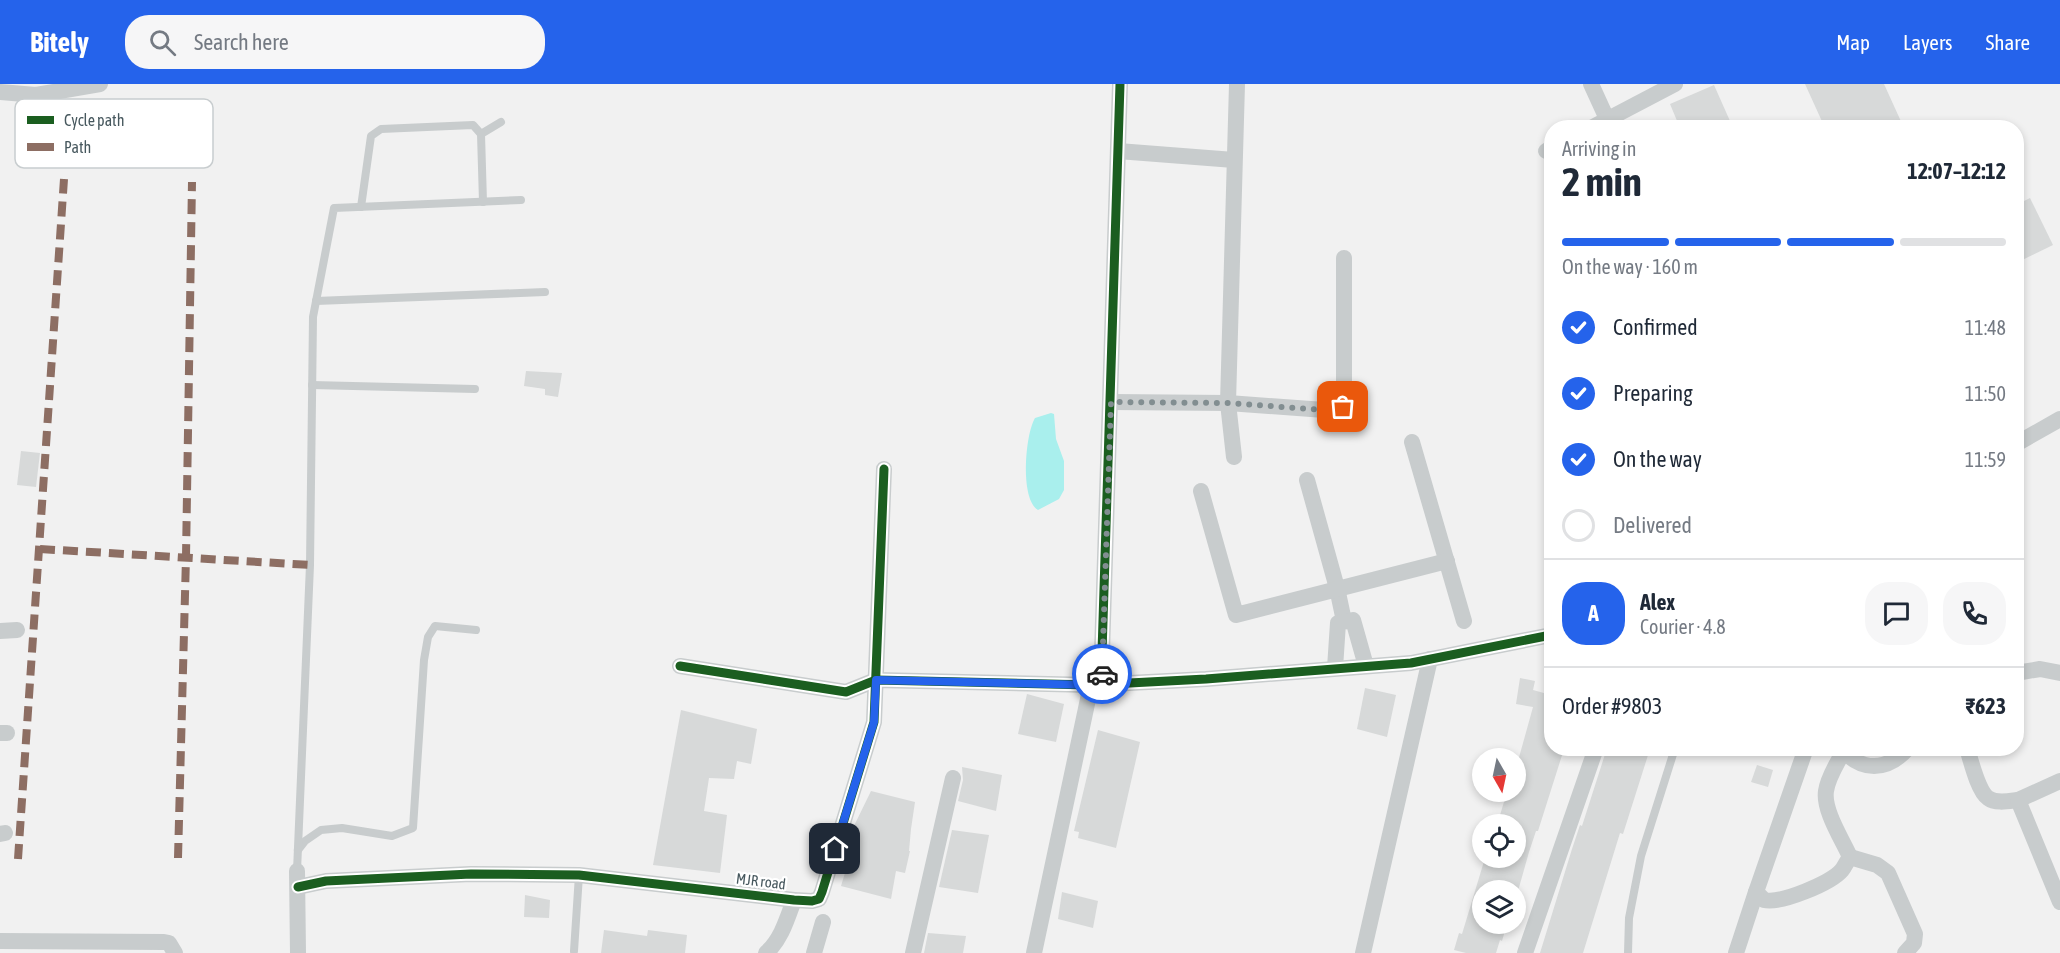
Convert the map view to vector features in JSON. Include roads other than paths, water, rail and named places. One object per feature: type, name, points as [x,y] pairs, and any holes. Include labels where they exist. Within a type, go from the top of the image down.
[{"type":"street","points":[[0,92],[36,94],[100,84]]},
{"type":"street","points":[[1034,953],[1096,685],[1111,402],[1120,84]]},
{"type":"street","points":[[1234,457],[1228,403],[1237,84]]},
{"type":"street","points":[[1591,84],[1615,120],[1675,84]]},
{"type":"street","points":[[1118,151],[1234,160]]},
{"type":"street","points":[[1111,402],[1228,403],[1338,411],[1343,407],[1344,258]]},
{"type":"street","points":[[2024,439],[2060,419]]},
{"type":"street","points":[[1412,442],[1464,621]]},
{"type":"street","name":"MJR road","points":[[298,879],[327,881],[459,874],[579,875],[794,900],[819,899],[874,722],[884,469]]},
{"type":"street","points":[[1307,480],[1338,588],[1344,621]]},
{"type":"street","points":[[1201,491],[1236,615],[1447,561]]},
{"type":"street","points":[[1335,668],[1338,623],[1353,620],[1366,666]]},
{"type":"street","points":[[0,631],[17,630]]},
{"type":"street","points":[[680,666],[846,692],[876,680],[1096,685],[1206,680],[1366,666],[1430,659],[1544,636]]},
{"type":"street","points":[[1363,953],[1430,659]]},
{"type":"street","points":[[2024,672],[2040,669],[2060,674]]},
{"type":"street","points":[[1525,953],[1593,756]]},
{"type":"street","points":[[1736,953],[1803,756]]},
{"type":"street","points":[[1839,756],[1826,789],[1825,803],[1850,857],[1877,865],[1888,873],[1915,934],[1914,943],[1905,953]]},
{"type":"street","points":[[1847,756],[1861,764],[1874,767],[1888,764],[1901,756]]},
{"type":"street","points":[[1970,756],[1982,791],[1989,799],[2018,800],[2060,781]]},
{"type":"street","points":[[913,953],[952,778]]},
{"type":"street","points":[[2018,800],[2058,892]]},
{"type":"street","points":[[1756,892],[1759,897],[1769,901],[1822,884],[1842,871],[1850,857]]},
{"type":"street","points":[[298,879],[298,953]]},
{"type":"street","points":[[766,953],[774,946],[786,923],[794,900]]},
{"type":"street","points":[[814,953],[823,922]]},
{"type":"street","points":[[0,941],[164,942],[169,943],[175,953]]},
{"type":"lane","points":[[481,134],[501,122]]},
{"type":"lane","points":[[361,207],[371,136],[381,129],[473,125],[481,134],[483,202]]},
{"type":"lane","points":[[298,879],[310,565],[313,317],[334,208],[521,201]]},
{"type":"lane","points":[[315,302],[545,292]]},
{"type":"lane","points":[[312,385],[475,389]]},
{"type":"lane","points":[[298,851],[305,841],[321,830],[342,828],[392,836],[413,828],[423,672],[428,636],[435,626],[476,630]]},
{"type":"lane","points":[[1628,953],[1629,918],[1641,856],[1672,756]]},
{"type":"lane","points":[[574,951],[579,875]]},
{"type":"water","points":[[1054,414],[1056,439],[1064,461],[1064,490],[1059,499],[1038,510],[1032,504],[1029,493],[1027,452],[1035,418]]}]
